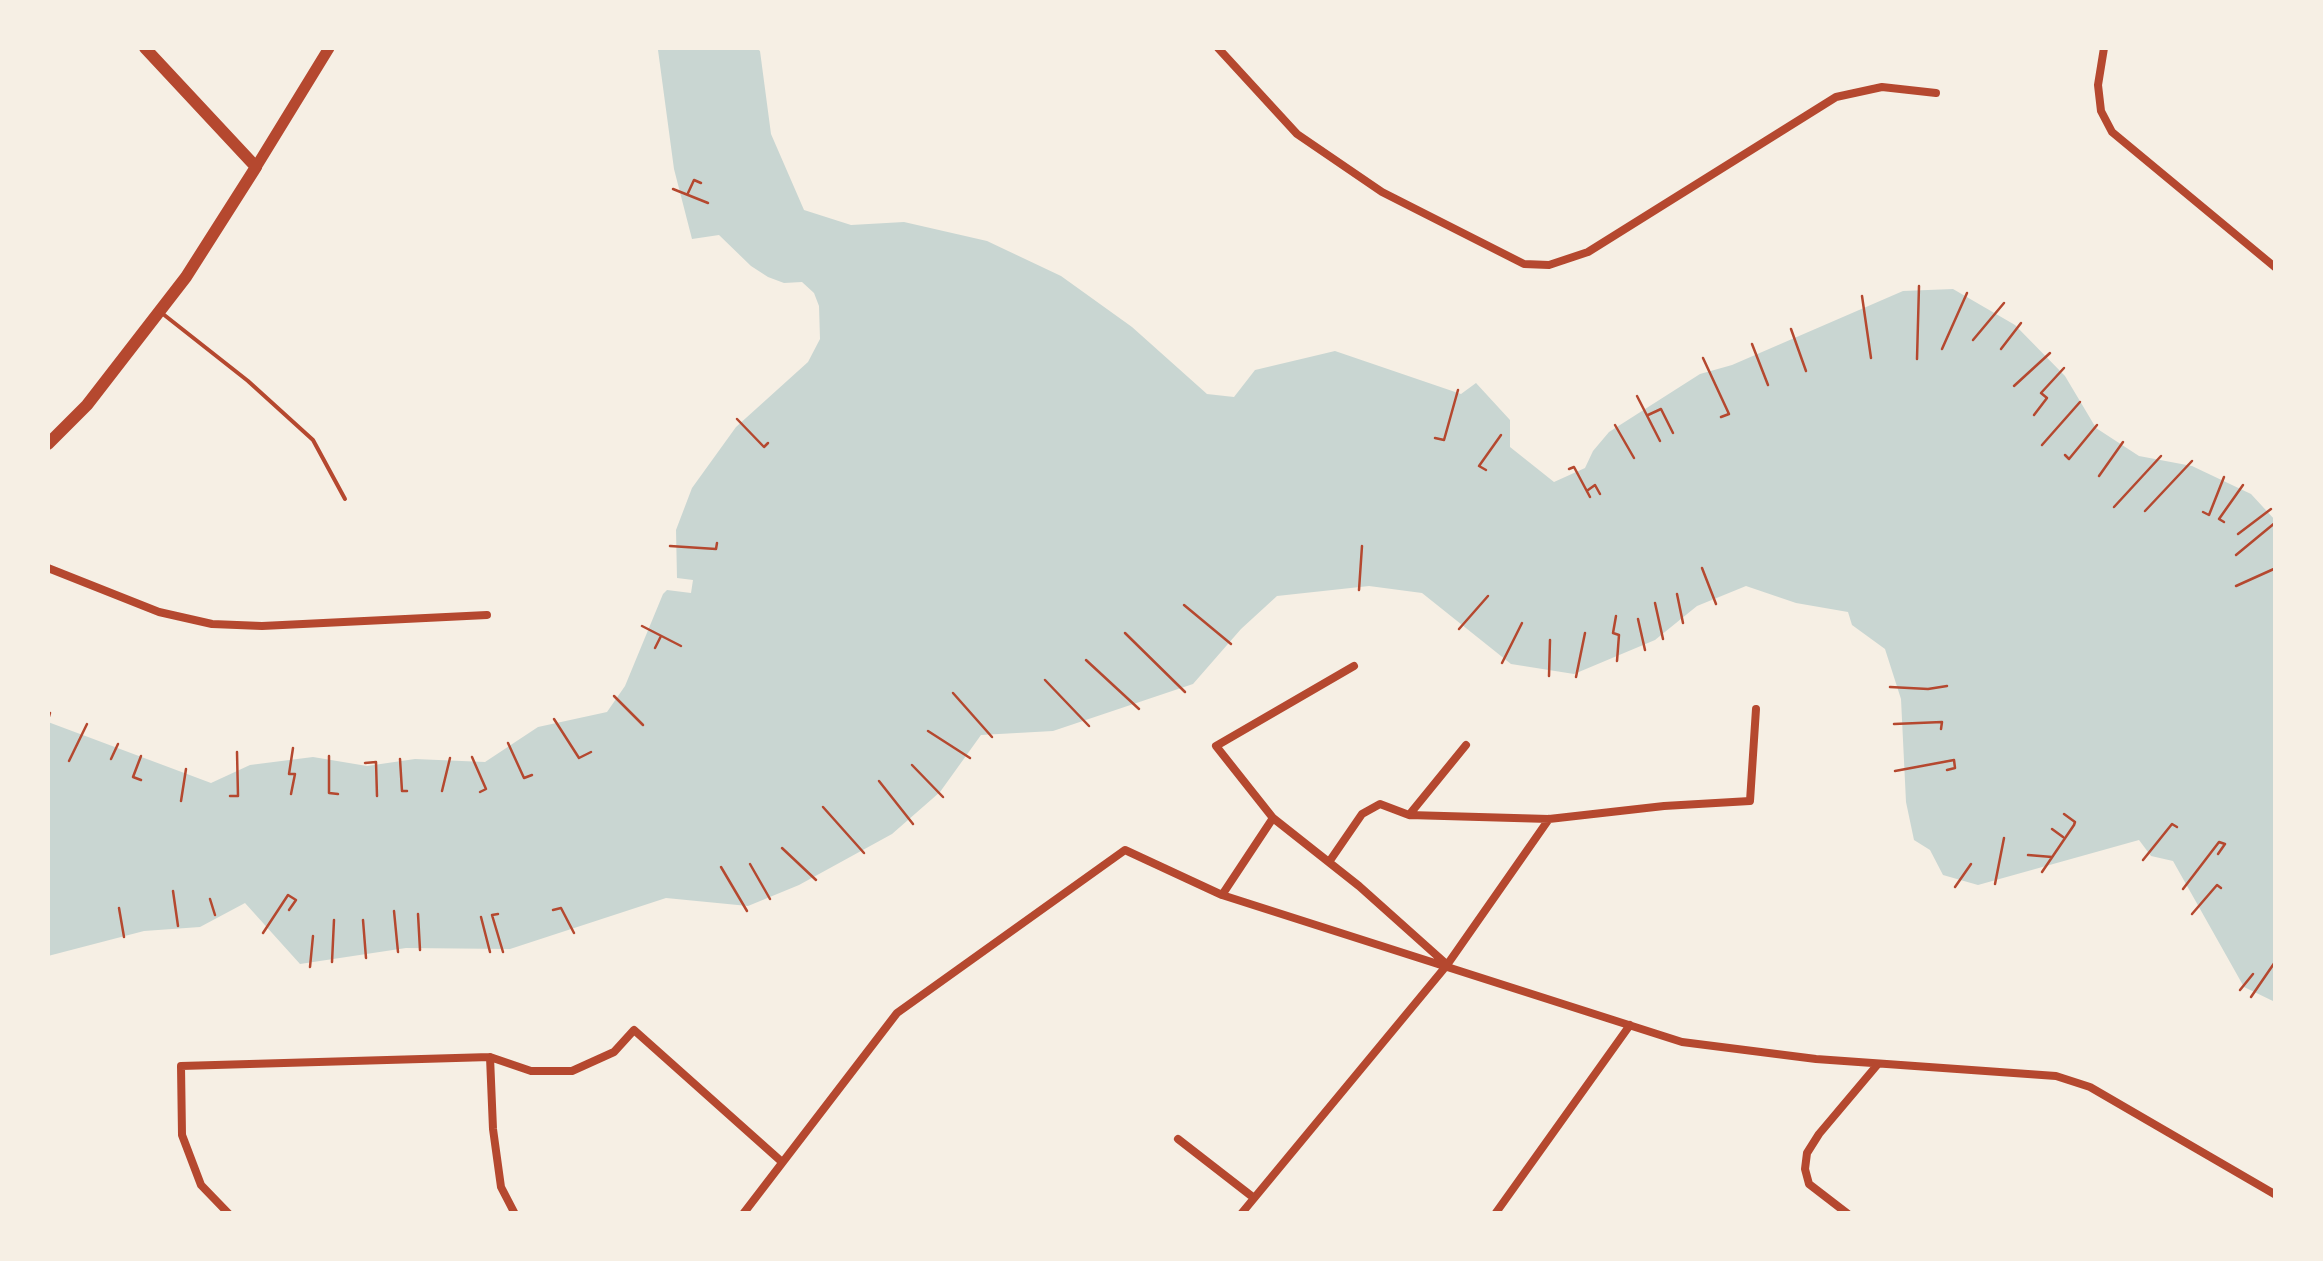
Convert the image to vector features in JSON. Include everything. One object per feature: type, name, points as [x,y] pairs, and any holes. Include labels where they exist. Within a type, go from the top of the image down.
[{"type":"main road","points":[[145,48],[256,167]]},
{"type":"main road","points":[[48,444],[87,405],[186,276],[329,48]]},
{"type":"street","points":[[1218,48],[1297,134],[1382,192],[1524,264],[1549,265],[1588,252],[1836,97],[1882,87],[1936,93]]},
{"type":"street","points":[[2104,48],[2098,85],[2101,111],[2112,132],[2276,268]]},
{"type":"street","points":[[48,568],[159,612],[212,624],[262,626],[487,614]]},
{"type":"street","points":[[1354,666],[1216,746],[1273,818],[1447,965]]},
{"type":"street","points":[[1329,862],[1362,814],[1380,804],[1409,814],[1549,819],[1750,801],[1756,709]]},
{"type":"street","points":[[1409,814],[1466,745]]},
{"type":"street","points":[[1222,894],[1273,818]]},
{"type":"street","points":[[1241,1214],[1447,965],[1549,819]]},
{"type":"street","points":[[743,1214],[898,1013],[1125,850],[1222,894],[1682,1042],[1878,1064],[2026,1072],[2090,1086],[2276,1195]]},
{"type":"street","points":[[1495,1214],[1630,1025]]},
{"type":"street","points":[[229,1214],[201,1185],[182,1135],[181,1066],[490,1057],[531,1071],[572,1071],[614,1052],[634,1030],[782,1162]]},
{"type":"street","points":[[490,1057],[493,1129],[501,1188],[515,1214]]},
{"type":"street","points":[[1848,1214],[1809,1184],[1805,1169],[1807,1153],[1878,1064]]},
{"type":"street","points":[[1178,1139],[1254,1198]]},
{"type":"lane","points":[[159,311],[248,380],[313,440],[345,499]]},
{"type":"path","points":[[688,195],[694,180],[701,183]]},
{"type":"path","points":[[673,189],[708,203]]},
{"type":"path","points":[[1917,359],[1919,286]]},
{"type":"path","points":[[1942,349],[1968,294]]},
{"type":"path","points":[[1862,296],[1871,358]]},
{"type":"path","points":[[1973,340],[2004,303]]},
{"type":"path","points":[[2000,349],[2021,324]]},
{"type":"path","points":[[1791,330],[1806,371]]},
{"type":"path","points":[[1752,344],[1768,385]]},
{"type":"path","points":[[2014,386],[2050,353]]},
{"type":"path","points":[[1703,358],[1729,414],[1721,417]]},
{"type":"path","points":[[2034,415],[2048,398],[2042,393],[2064,368]]},
{"type":"path","points":[[1435,438],[1444,440],[1458,390]]},
{"type":"path","points":[[1637,396],[1660,441]]},
{"type":"path","points":[[2042,445],[2080,402]]},
{"type":"path","points":[[1647,416],[1661,409],[1673,433]]},
{"type":"path","points":[[736,419],[764,447],[768,443]]},
{"type":"path","points":[[1615,424],[1634,458]]},
{"type":"path","points":[[2065,455],[2069,459],[2097,425]]},
{"type":"path","points":[[1486,470],[1479,466],[1501,435]]},
{"type":"path","points":[[2099,476],[2123,442]]},
{"type":"path","points":[[2114,507],[2161,456]]},
{"type":"path","points":[[2145,511],[2192,461]]},
{"type":"path","points":[[1568,470],[1574,466],[1590,498]]},
{"type":"path","points":[[2203,512],[2208,516],[2224,477]]},
{"type":"path","points":[[2224,522],[2219,519],[2243,485]]},
{"type":"path","points":[[1586,491],[1595,486],[1600,494]]},
{"type":"path","points":[[2238,534],[2270,508]]},
{"type":"path","points":[[2236,555],[2276,522]]},
{"type":"path","points":[[670,546],[716,550],[717,543]]},
{"type":"path","points":[[1359,590],[1362,546]]},
{"type":"path","points":[[1702,568],[1716,604]]},
{"type":"path","points":[[2236,586],[2276,568]]},
{"type":"path","points":[[1677,594],[1682,622]]},
{"type":"path","points":[[1459,629],[1488,596]]},
{"type":"path","points":[[1655,603],[1664,639]]},
{"type":"path","points":[[1184,605],[1231,644]]},
{"type":"path","points":[[1616,616],[1612,633],[1619,635],[1617,661]]},
{"type":"path","points":[[1638,619],[1645,650]]},
{"type":"path","points":[[1502,663],[1522,623]]},
{"type":"path","points":[[642,626],[682,646]]},
{"type":"path","points":[[1576,677],[1585,633]]},
{"type":"path","points":[[1126,634],[1185,692]]},
{"type":"path","points":[[655,648],[662,636]]},
{"type":"path","points":[[1549,676],[1550,640]]},
{"type":"path","points":[[1086,660],[1140,710]]},
{"type":"path","points":[[1045,680],[1089,726]]},
{"type":"path","points":[[1890,687],[1947,686]]},
{"type":"path","points":[[953,693],[992,738]]},
{"type":"path","points":[[614,696],[643,725]]},
{"type":"path","points":[[48,720],[50,713]]},
{"type":"path","points":[[554,719],[579,758],[590,752]]},
{"type":"path","points":[[1894,724],[1942,722],[1941,728]]},
{"type":"path","points":[[69,760],[86,724]]},
{"type":"path","points":[[928,731],[970,758]]},
{"type":"path","points":[[508,742],[524,778],[532,775]]},
{"type":"path","points":[[110,759],[118,744]]},
{"type":"path","points":[[291,794],[295,774],[289,774],[293,748]]},
{"type":"path","points":[[230,796],[238,796],[237,752]]},
{"type":"path","points":[[141,780],[133,777],[142,756]]},
{"type":"path","points":[[330,756],[329,793],[338,794]]},
{"type":"path","points":[[400,758],[402,792],[407,791]]},
{"type":"path","points":[[442,791],[450,758]]},
{"type":"path","points":[[472,758],[486,789],[480,792]]},
{"type":"path","points":[[365,763],[375,759],[378,796]]},
{"type":"path","points":[[1895,771],[1954,760],[1955,768],[1947,770]]},
{"type":"path","points":[[912,766],[942,798]]},
{"type":"path","points":[[182,801],[186,769]]},
{"type":"path","points":[[879,780],[913,824]]},
{"type":"path","points":[[823,806],[864,853]]},
{"type":"path","points":[[2042,872],[2075,822],[2064,814]]},
{"type":"path","points":[[2143,860],[2172,824],[2177,827]]},
{"type":"path","points":[[2052,829],[2065,838]]},
{"type":"path","points":[[1996,884],[2004,838]]},
{"type":"path","points":[[2183,889],[2219,842],[2224,844],[2218,854]]},
{"type":"path","points":[[782,848],[816,880]]},
{"type":"path","points":[[2028,856],[2052,857]]},
{"type":"path","points":[[750,864],[770,900]]},
{"type":"path","points":[[1955,887],[1971,864]]},
{"type":"path","points":[[721,867],[748,911]]},
{"type":"path","points":[[2192,914],[2218,885],[2221,888]]},
{"type":"path","points":[[173,891],[178,926]]},
{"type":"path","points":[[263,934],[288,895],[296,900],[290,910]]},
{"type":"path","points":[[210,899],[215,916]]},
{"type":"path","points":[[119,908],[124,937]]},
{"type":"path","points":[[553,910],[560,908],[574,934]]},
{"type":"path","points":[[394,911],[398,952]]},
{"type":"path","points":[[418,914],[420,950]]},
{"type":"path","points":[[498,914],[492,916],[503,952]]},
{"type":"path","points":[[481,917],[490,952]]},
{"type":"path","points":[[332,962],[334,920]]},
{"type":"path","points":[[363,920],[366,958]]},
{"type":"path","points":[[310,966],[313,936]]},
{"type":"path","points":[[2251,997],[2274,962]]},
{"type":"path","points":[[2240,990],[2253,974]]},
{"type":"shaded area","points":[[654,48],[760,51],[771,134],[804,210],[851,225],[904,222],[987,241],[1061,276],[1132,327],[1207,394],[1234,397],[1255,370],[1335,351],[1461,394],[1476,383],[1510,420],[1510,447],[1554,482],[1585,468],[1609,432],[1700,374],[1732,365],[1903,291],[1953,289],[2015,325],[2065,376],[2096,428],[2139,456],[2192,466],[2251,494],[2275,520],[2275,1002],[2244,987],[2173,861],[2151,856],[2139,840],[1978,885],[1943,875],[1930,850],[1914,840],[1906,802],[1901,699],[1885,649],[1852,625],[1848,612],[1796,603],[1746,586],[1697,606],[1655,640],[1574,674],[1511,664],[1422,593],[1369,586],[1277,596],[1241,629],[1193,684],[1053,731],[981,735],[940,792],[892,834],[799,885],[748,906],[666,898],[510,949],[406,948],[300,964],[245,903],[200,927],[144,931],[48,956],[48,722],[211,783],[250,765],[313,757],[367,766],[415,759],[485,762],[538,727],[607,712],[625,686],[663,594],[667,590],[691,593],[693,580],[677,578],[676,530],[692,488],[736,427],[808,362],[820,339],[819,306],[814,293],[802,282],[784,283],[768,277],[719,235],[692,239],[674,169],[658,50]]}]
